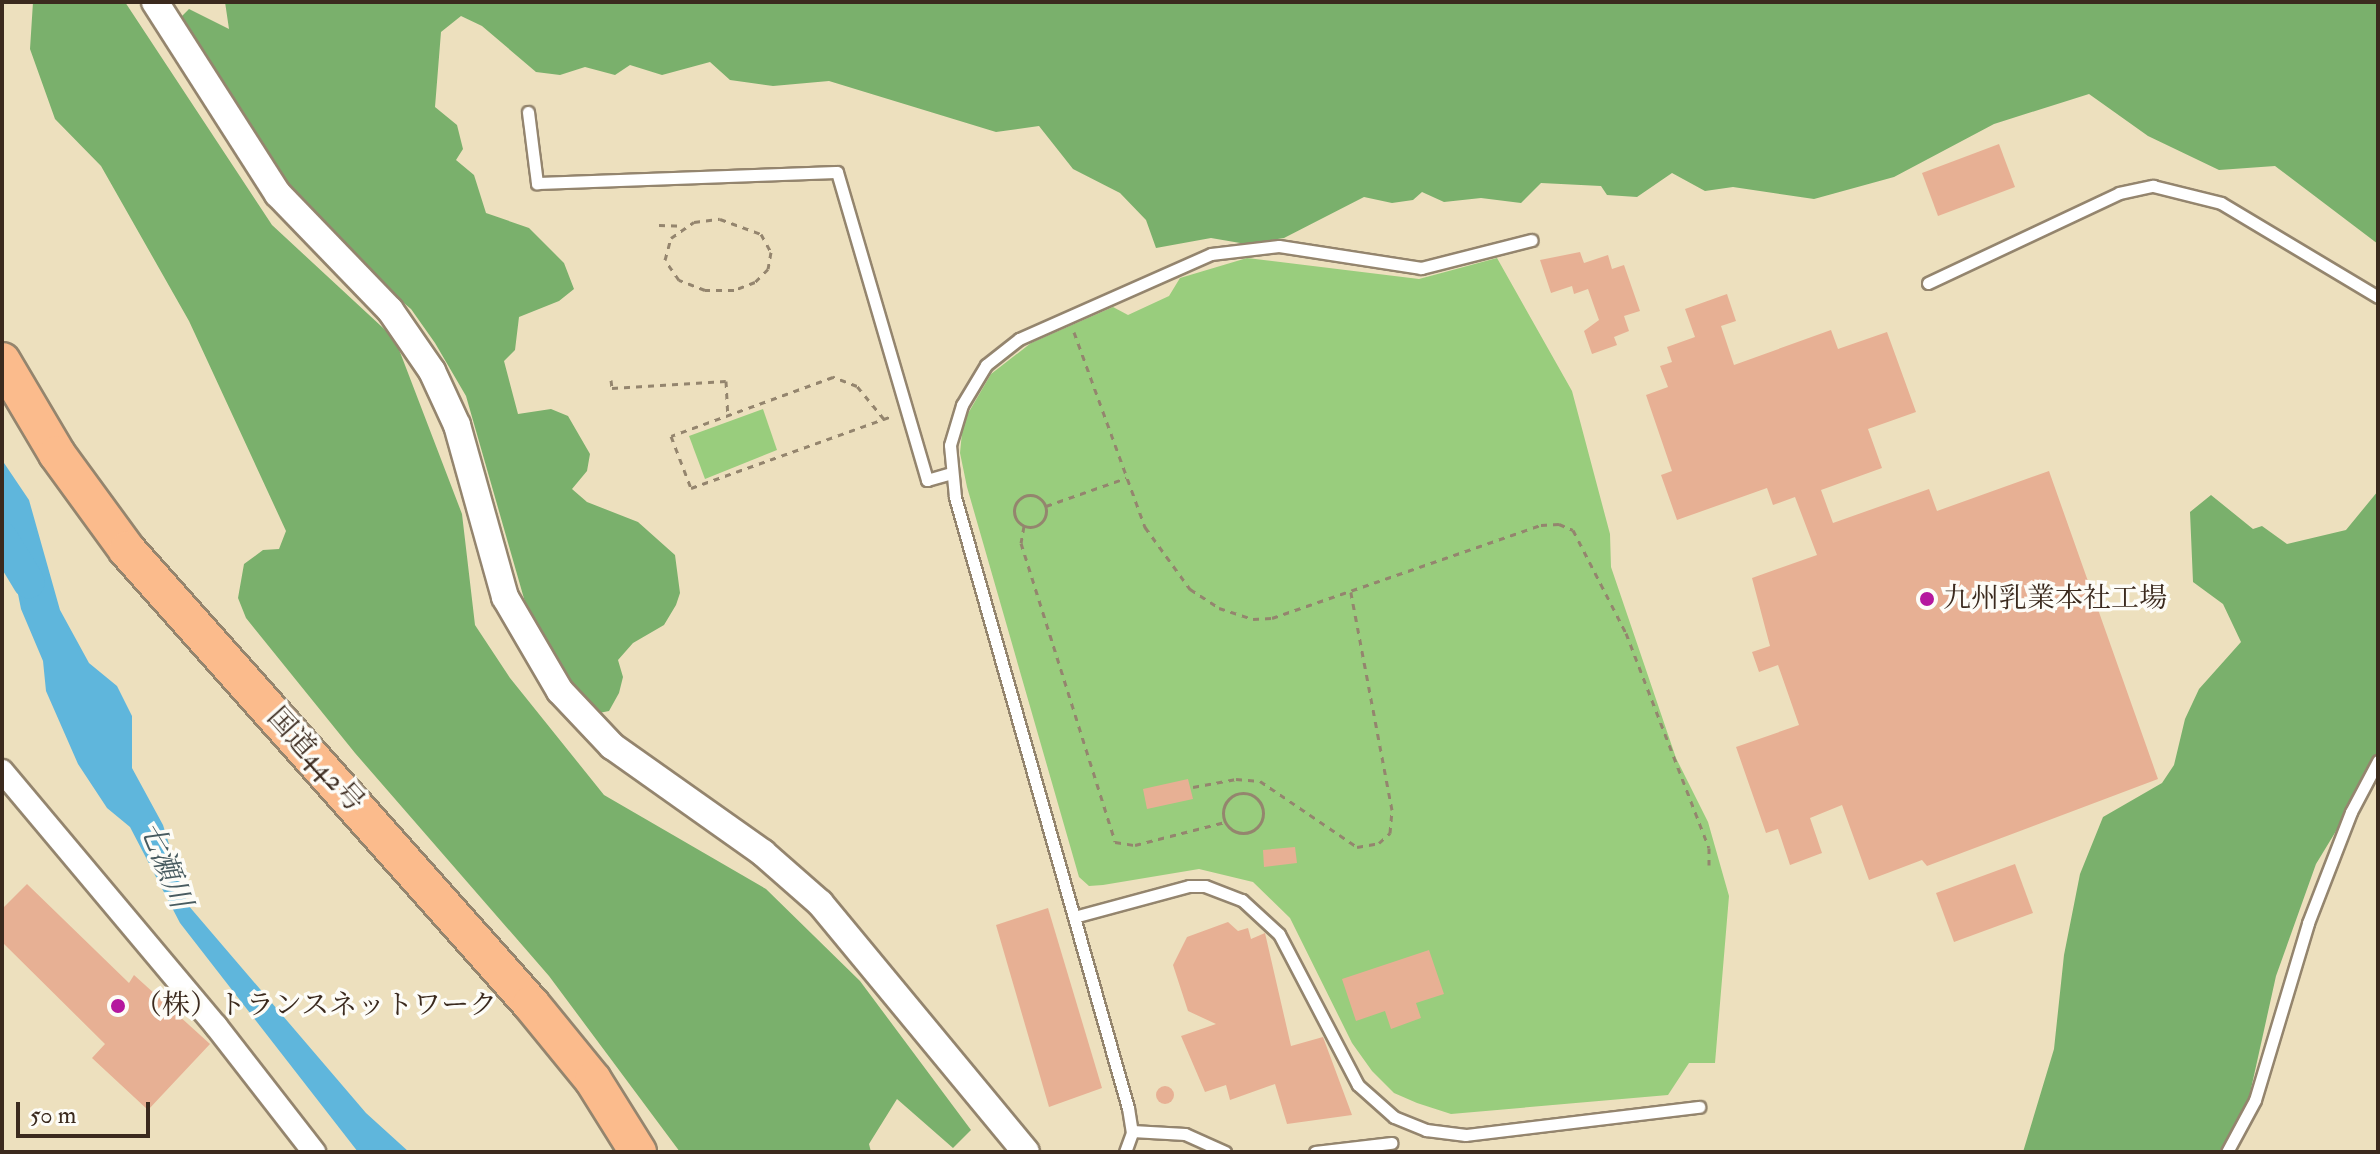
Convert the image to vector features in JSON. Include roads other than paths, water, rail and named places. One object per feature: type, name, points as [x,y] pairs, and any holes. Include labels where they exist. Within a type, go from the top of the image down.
[{"type":"highway","name":"国道442号","points":[[2,361],[57,454],[111,530],[531,1004],[593,1080],[638,1152]]},
{"type":"street","points":[[155,2],[278,194],[390,310],[432,371],[457,425],[505,597],[560,691],[612,746],[763,853],[820,903],[1026,1152]]},
{"type":"street","points":[[2,771],[216,1026],[314,1152]]},
{"type":"lane","points":[[528,112],[537,183],[837,172],[927,480],[951,473]]},
{"type":"lane","points":[[1928,283],[2119,193],[2153,186],[2221,203],[2378,297]]},
{"type":"lane","points":[[1125,1152],[1132,1131],[951,473],[952,433],[962,405],[1002,350],[1189,262],[1260,245],[1421,268],[1532,240]]},
{"type":"lane","points":[[2227,1152],[2255,1100],[2308,923],[2351,812],[2378,761]]},
{"type":"lane","points":[[1074,917],[1189,886],[1218,889],[1242,900],[1279,934],[1358,1085],[1394,1117],[1426,1130],[1466,1135],[1699,1107]]},
{"type":"lane","points":[[1132,1131],[1185,1134],[1225,1152]]},
{"type":"lane","points":[[1315,1152],[1391,1143]]},
{"type":"water","points":[[2,460],[29,500],[60,610],[89,663],[117,686],[132,716],[132,768],[163,825],[188,905],[366,1113],[409,1152],[358,1152],[180,923],[130,827],[107,808],[78,764],[46,691],[43,661],[21,609],[2,514]]},
{"type":"waterway","name":"七瀬川","points":[[2,538],[29,583]]},
{"type":"place","name":"九州乳業本社工場","points":[[1927,599]]},
{"type":"place","name":"（株）トランスネットワーク","points":[[118,1006]]}]
